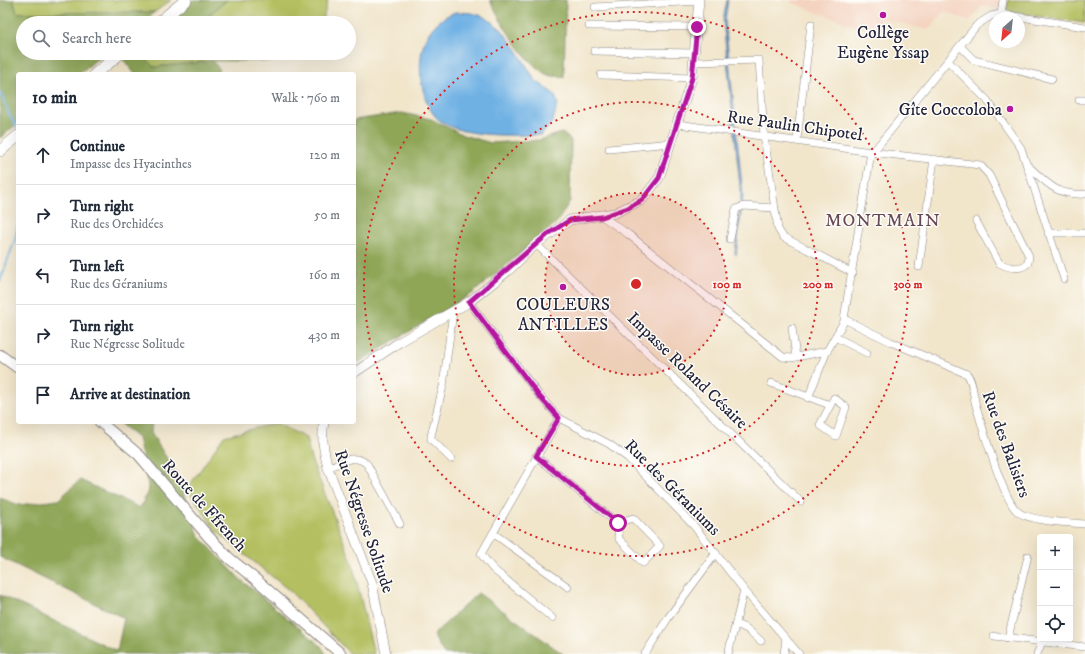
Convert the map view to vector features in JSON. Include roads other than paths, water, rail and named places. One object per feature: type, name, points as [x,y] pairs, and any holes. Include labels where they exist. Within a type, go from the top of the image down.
[{"type":"main road","points":[[167,16],[186,0]]},
{"type":"main road","points":[[97,72],[112,60]]},
{"type":"main road","points":[[0,151],[15,139]]},
{"type":"main road","points":[[0,355],[16,367]]},
{"type":"main road","name":"Route de Ffrench","points":[[102,424],[139,455],[207,535],[229,558],[341,654]]},
{"type":"street","points":[[1001,12],[1003,0]]},
{"type":"street","points":[[356,372],[398,343],[469,302],[509,270],[536,244],[570,220],[602,217],[628,208],[642,200],[660,179],[692,78],[699,1],[595,7]]},
{"type":"street","name":"Rue Paulin Chipotel","points":[[678,124],[797,140],[870,152],[877,147],[977,25],[989,17]]},
{"type":"street","points":[[1025,18],[1085,27]]},
{"type":"street","points":[[797,140],[811,24]]},
{"type":"street","points":[[589,26],[697,27]]},
{"type":"street","points":[[960,46],[974,60],[1052,78]]},
{"type":"street","points":[[594,51],[760,60],[764,136],[778,229],[783,237],[853,273],[870,152],[974,163],[985,169],[1029,256],[1028,262],[1019,268],[1012,268],[999,263],[976,221]]},
{"type":"street","points":[[948,61],[987,100],[1021,148],[1064,279]]},
{"type":"street","points":[[601,75],[692,78]]},
{"type":"street","points":[[609,149],[671,143]]},
{"type":"street","points":[[919,267],[934,159]]},
{"type":"street","points":[[1027,165],[1052,188],[1071,194],[1085,194]]},
{"type":"street","points":[[730,239],[736,209],[744,206],[774,208]]},
{"type":"street","points":[[602,217],[628,234],[783,357],[796,357],[827,351]]},
{"type":"street","points":[[1048,233],[1085,234]]},
{"type":"street","name":"Impasse Roland Césaire","points":[[536,244],[801,502]]},
{"type":"street","name":"Rue des Balisiers","points":[[853,273],[844,319],[891,342],[959,371],[970,378],[975,405],[997,468],[1010,502],[1017,512],[1035,518],[1085,524]]},
{"type":"street","name":"Rue des Géraniums","points":[[469,302],[539,396],[559,418],[609,444],[628,458],[694,526],[744,590],[799,654]]},
{"type":"street","points":[[451,459],[431,439],[431,436],[443,386],[454,312]]},
{"type":"street","points":[[808,398],[827,351],[843,323]]},
{"type":"street","points":[[792,328],[796,357]]},
{"type":"street","points":[[835,337],[867,352]]},
{"type":"street","points":[[771,383],[830,405]]},
{"type":"street","points":[[834,398],[846,407],[836,436],[820,425],[830,405],[834,398]]},
{"type":"street","points":[[552,618],[493,568],[481,554],[559,418]]},
{"type":"street","name":"Rue Négresse Solitude","points":[[324,424],[322,434],[323,450],[328,468],[372,583],[386,654]]},
{"type":"street","points":[[536,456],[618,523],[619,539],[643,563],[660,546],[634,518],[618,523]]},
{"type":"street","points":[[328,468],[351,458],[361,459],[367,464],[400,524]]},
{"type":"street","points":[[493,533],[568,587]]},
{"type":"street","points":[[645,654],[668,618],[716,553]]},
{"type":"street","points":[[1008,638],[1028,556]]},
{"type":"street","points":[[728,654],[744,590]]},
{"type":"street","points":[[736,624],[747,629],[761,641]]},
{"type":"street","points":[[994,636],[1037,641]]},
{"type":"street","points":[[784,654],[786,639]]},
{"type":"street","points":[[1037,654],[1042,642],[1085,648],[1082,654]]},
{"type":"water","points":[[727,0],[725,21],[743,196],[736,255],[741,196],[723,20]]},
{"type":"water","points":[[455,12],[472,13],[485,17],[501,29],[517,50],[535,80],[554,94],[558,103],[552,124],[541,135],[504,135],[464,131],[442,122],[433,114],[426,100],[420,72],[423,47],[427,36],[434,27],[443,18]]},
{"type":"waterway","points":[[0,92],[9,114],[16,126]]},
{"type":"waterway","points":[[0,281],[16,235]]},
{"type":"place","name":"Collège Eugène Yssap","points":[[883,15]]},
{"type":"place","name":"Gîte Coccoloba","points":[[1010,109]]},
{"type":"place","name":"COULEURS ANTILLES","points":[[563,287]]},
{"type":"district","name":"MONTMAIN","points":[[883,220]]}]
